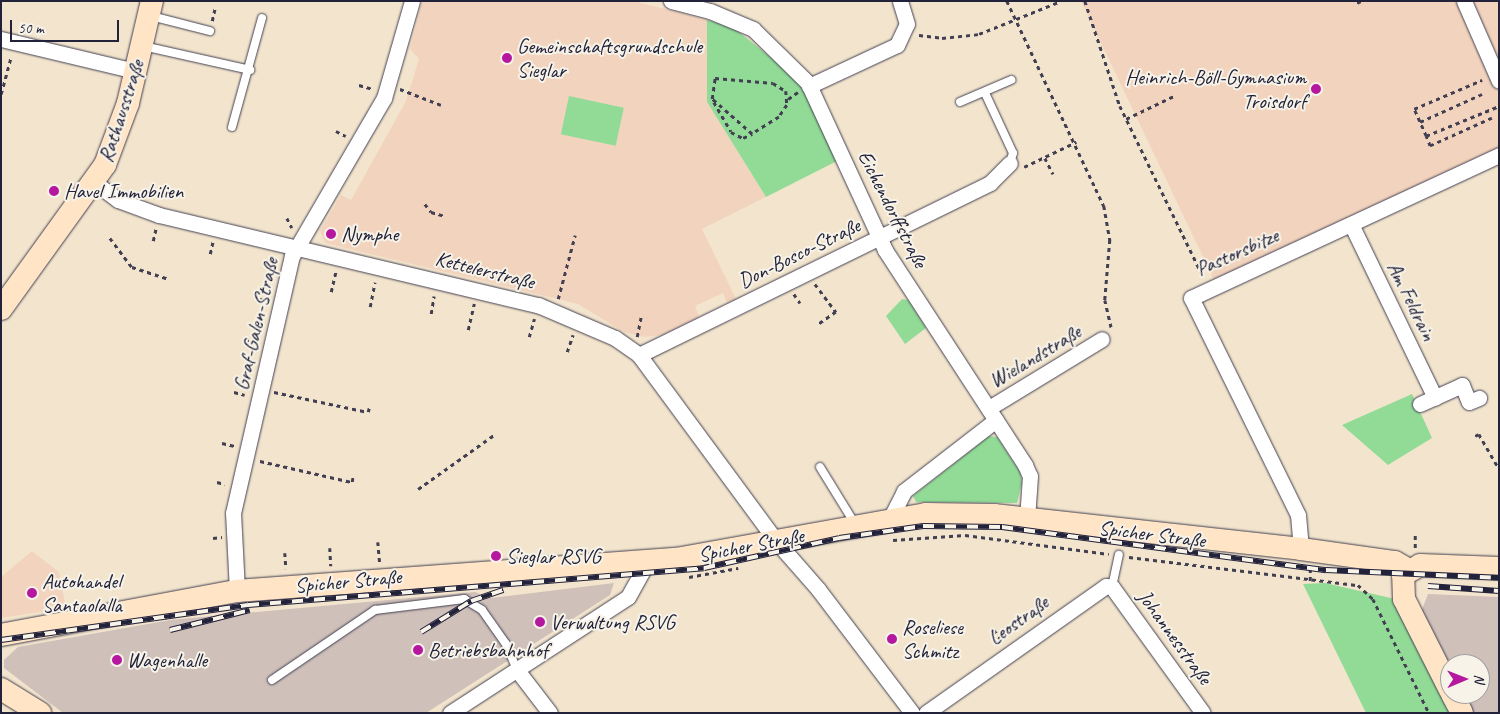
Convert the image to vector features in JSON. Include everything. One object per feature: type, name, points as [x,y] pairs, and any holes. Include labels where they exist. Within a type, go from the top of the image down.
[{"type":"street","name":"Graf-Galen-Straße","points":[[237,591],[231,526],[292,256],[389,85],[412,1]]},
{"type":"street","name":"Eichendorffstraße","points":[[672,1],[710,11],[754,29],[810,86],[878,237],[993,414],[1030,476],[1027,519]]},
{"type":"street","points":[[810,86],[890,50],[905,31],[900,1]]},
{"type":"street","points":[[1464,1],[1497,77]]},
{"type":"street","name":"Rathausstraße","points":[[1,309],[94,182],[118,134],[142,46],[150,8]]},
{"type":"street","points":[[8,41],[135,71]]},
{"type":"street","name":"Pastorsbitze","points":[[1300,549],[1298,515],[1199,321],[1191,298],[1499,155]]},
{"type":"street","name":"Don-Bosco-Straße","points":[[634,351],[807,272],[990,183],[1010,163]]},
{"type":"street","name":"Kettelerstraße","points":[[94,182],[118,200],[152,213],[299,246],[554,310],[634,351],[776,541],[818,589],[906,711]]},
{"type":"street","name":"Am Feldrain","points":[[1350,224],[1435,398]]},
{"type":"street","name":"Wielandstraße","points":[[891,517],[904,491],[993,414],[1102,339]]},
{"type":"street","points":[[1420,404],[1462,385],[1470,402],[1479,398]]},
{"type":"street","name":"Spicher Straße","points":[[1,635],[237,591],[381,578],[648,561],[776,541],[891,517],[961,514],[1027,519],[1300,549],[1395,562],[1411,561],[1420,565],[1499,568]]},
{"type":"street","points":[[450,713],[628,597],[648,561]]},
{"type":"street","points":[[1411,561],[1402,582],[1404,599],[1440,670]]},
{"type":"street","name":"Leostraße","points":[[926,713],[1098,587],[1112,587]]},
{"type":"street","name":"Johannesstraße","points":[[1112,587],[1203,713]]},
{"type":"street","points":[[517,670],[550,713]]},
{"type":"street","points":[[1,689],[40,713]]},
{"type":"lane","points":[[150,8],[210,31]]},
{"type":"lane","points":[[232,127],[250,70],[262,18]]},
{"type":"lane","points":[[142,46],[250,70]]},
{"type":"lane","points":[[960,102],[1011,80]]},
{"type":"lane","points":[[985,92],[1013,153],[1010,163]]},
{"type":"lane","points":[[820,467],[856,524]]},
{"type":"lane","points":[[1112,587],[1119,555]]},
{"type":"lane","points":[[272,680],[375,610],[464,599],[482,610],[506,644],[517,670]]},
{"type":"path","points":[[1007,1],[1076,142],[1110,226],[1105,300],[1111,331],[1102,339]]},
{"type":"path","points":[[905,31],[961,37],[1018,22],[1061,1]]},
{"type":"path","points":[[1085,1],[1095,23],[1103,67],[1126,119],[1209,289]]},
{"type":"path","points":[[1,94],[8,41]]},
{"type":"path","points":[[718,77],[782,87],[788,95],[785,110],[752,134],[743,138],[731,132],[714,102],[711,84],[718,77]]},
{"type":"path","points":[[1492,118],[1430,146],[1414,109],[1497,77]]},
{"type":"path","points":[[389,85],[441,105]]},
{"type":"path","points":[[1420,122],[1482,94]]},
{"type":"path","points":[[1126,119],[1176,96]]},
{"type":"path","points":[[714,102],[752,134]]},
{"type":"path","points":[[1426,136],[1499,106]]},
{"type":"path","points":[[1010,163],[1026,168],[1076,142]]},
{"type":"path","points":[[1045,158],[1053,174]]},
{"type":"path","points":[[425,204],[431,212],[445,216]]},
{"type":"path","points":[[554,310],[575,235]]},
{"type":"path","points":[[110,238],[132,266],[168,279]]},
{"type":"path","points":[[331,292],[340,256]]},
{"type":"path","points":[[370,307],[379,266]]},
{"type":"path","points":[[807,272],[836,312],[819,324]]},
{"type":"path","points":[[468,330],[478,290]]},
{"type":"path","points":[[529,337],[538,305]]},
{"type":"path","points":[[634,351],[642,317]]},
{"type":"path","points":[[262,389],[368,412],[369,408]]},
{"type":"path","points":[[302,398],[303,393]]},
{"type":"path","points":[[335,405],[336,401]]},
{"type":"path","points":[[1475,436],[1479,434],[1499,468]]},
{"type":"path","points":[[418,489],[494,435]]},
{"type":"path","points":[[246,458],[352,482],[353,476]]},
{"type":"path","points":[[287,468],[288,462]]},
{"type":"path","points":[[320,475],[321,469]]},
{"type":"path","points":[[1411,561],[1415,532]]},
{"type":"path","points":[[882,541],[965,535],[1358,585],[1373,599],[1428,713]]},
{"type":"path","points":[[378,542],[381,578]]},
{"type":"shaded area","points":[[422,1],[634,1],[707,20],[707,102],[766,197],[702,229],[736,299],[727,303],[723,293],[695,306],[699,317],[663,335],[644,337],[624,332],[578,304],[325,243],[320,231],[341,195],[351,200],[406,101],[419,59],[410,49]]},
{"type":"shaded area","points":[[1081,1],[1499,1],[1499,153],[1214,280]]},
{"type":"shaded area","name":"Autohandel Santaolalla","points":[[32,551],[59,572],[66,608],[1,618],[1,577]]},
{"type":"shaded area","points":[[614,583],[610,595],[426,713],[63,713],[4,668],[4,660],[18,647],[170,620],[475,592],[491,598]]},
{"type":"shaded area","points":[[1428,594],[1499,597],[1499,713],[1472,713],[1467,704],[1490,704],[1490,654],[1442,654],[1421,612]]},
{"type":"green space","points":[[707,20],[734,28],[785,69],[803,89],[837,161],[766,197],[707,102]]},
{"type":"green space","points":[[569,96],[624,108],[616,146],[561,134]]},
{"type":"green space","points":[[902,299],[908,300],[926,328],[905,344],[886,316]]},
{"type":"green space","points":[[1412,394],[1432,438],[1388,465],[1342,425]]},
{"type":"green space","points":[[989,436],[997,437],[1020,472],[1022,483],[1017,503],[916,502],[913,496]]},
{"type":"green space","points":[[1325,583],[1395,599],[1440,686],[1440,704],[1449,704],[1454,713],[1366,713],[1303,584]]},
{"type":"railway","points":[[1,640],[248,605],[704,568],[839,538],[923,526],[1002,527],[1326,570],[1499,578]]},
{"type":"railway","points":[[1428,586],[1499,591]]},
{"type":"railway","points":[[421,632],[471,601],[503,590]]},
{"type":"railway","points":[[170,630],[250,610]]},
{"type":"place","name":"Gemeinschaftsgrundschule Sieglar","points":[[507,58]]},
{"type":"place","name":"Heinrich-Böll-Gymnasium Troisdorf","points":[[1316,89]]},
{"type":"place","name":"Havel Immobilien","points":[[54,191]]},
{"type":"place","name":"Nymphe","points":[[331,234]]},
{"type":"place","name":"Sieglar RSVG","points":[[496,556]]},
{"type":"place","name":"Autohandel Santaolalla","points":[[32,593]]},
{"type":"place","name":"Verwaltung RSVG","points":[[540,622]]},
{"type":"place","name":"Roseliese Schmitz","points":[[892,639]]},
{"type":"place","name":"Betriebsbahnhof","points":[[418,650]]},
{"type":"place","name":"Wagenhalle","points":[[117,660]]}]
